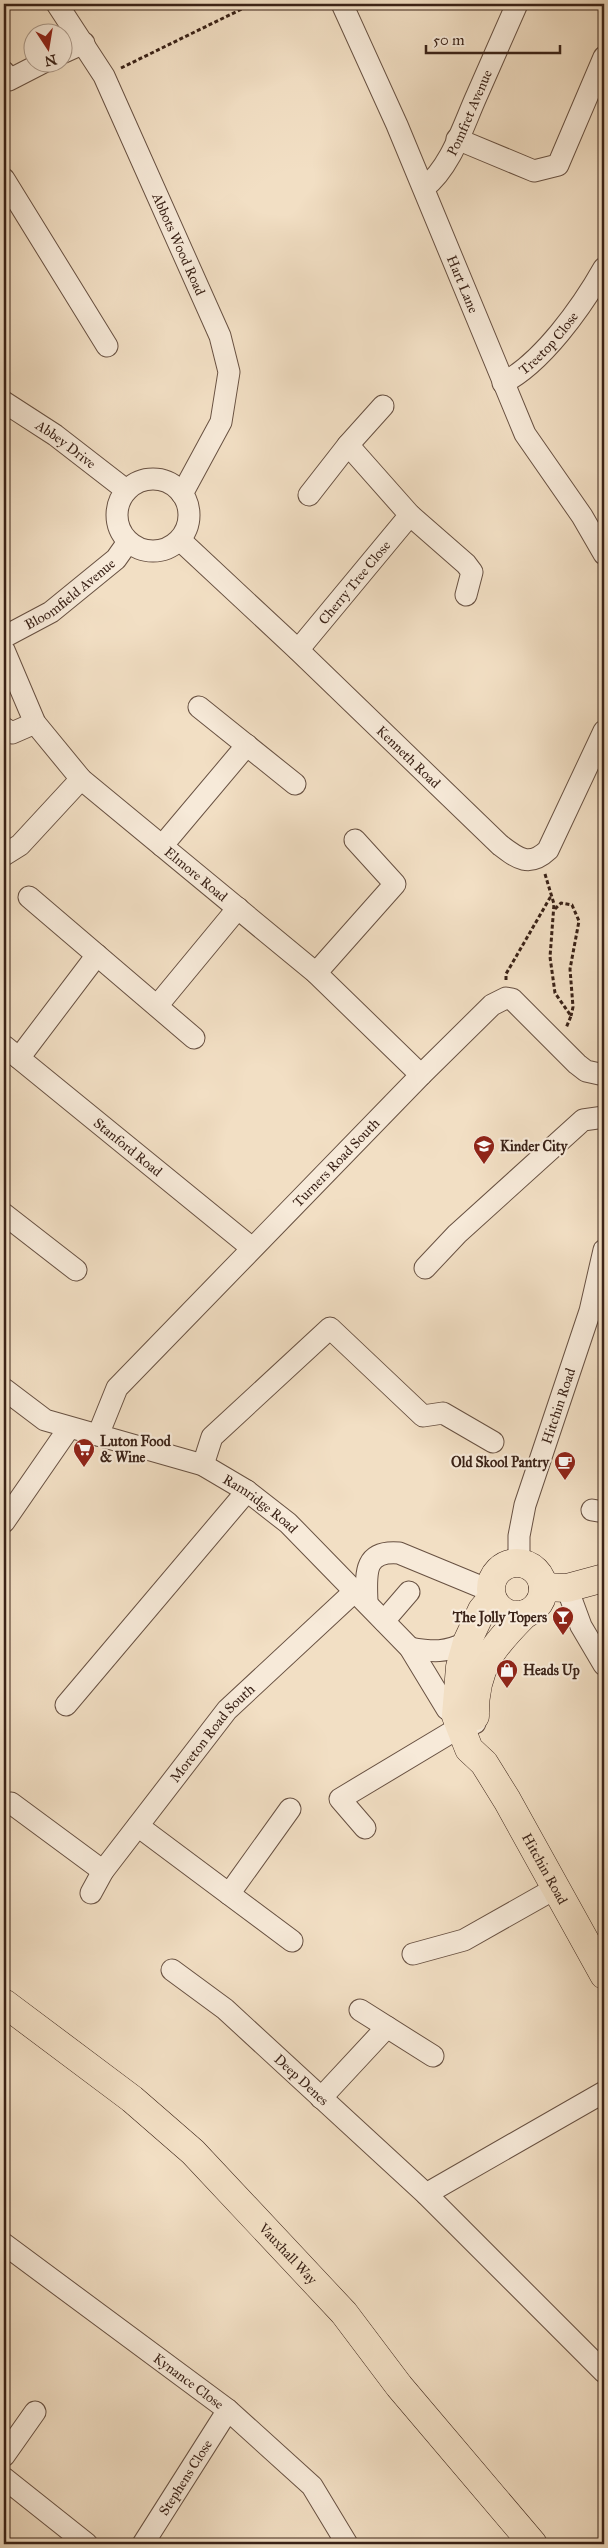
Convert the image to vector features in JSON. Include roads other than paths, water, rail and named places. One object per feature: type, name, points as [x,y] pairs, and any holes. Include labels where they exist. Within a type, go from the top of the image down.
[{"type":"main road","points":[[555,1587],[529,1566],[519,1564],[506,1565],[498,1571],[492,1582],[491,1595],[497,1607],[505,1612],[513,1615],[525,1614],[538,1605],[542,1598],[555,1587],[604,1578]]},
{"type":"main road","name":"Hitchin Road","points":[[491,1595],[467,1642],[460,1667],[464,1722],[469,1749],[484,1763],[604,1975]]},
{"type":"main road","name":"Hitchin Road","points":[[464,1722],[480,1675],[502,1637],[525,1614]]},
{"type":"main road","name":"Vauxhall Way","points":[[4,2003],[132,2099],[193,2152],[344,2313],[399,2386],[533,2544]]},
{"type":"street","name":"Abbots Wood Road","points":[[57,4],[104,76],[220,336],[229,372],[221,422],[182,494]]},
{"type":"street","name":"Hart Lane","points":[[342,4],[424,188],[503,383],[533,448],[582,516],[604,554]]},
{"type":"street","name":"Pomfret Avenue","points":[[424,188],[433,181],[442,168],[457,140],[517,4]]},
{"type":"street","points":[[72,49],[84,43]]},
{"type":"street","points":[[457,140],[534,171],[558,165],[604,57]]},
{"type":"street","points":[[4,72],[9,80],[25,72]]},
{"type":"street","points":[[4,179],[107,346]]},
{"type":"street","name":"Treetop Close","points":[[503,383],[526,370],[550,343],[593,287],[604,268]]},
{"type":"street","name":"Abbey Drive","points":[[4,402],[55,436],[126,490]]},
{"type":"street","points":[[309,495],[348,445],[382,406]]},
{"type":"street","points":[[348,445],[410,516],[472,572],[466,595]]},
{"type":"street","points":[[155,478],[175,486],[187,502],[189,522],[180,540],[160,551],[148,552],[137,549],[128,542],[117,522],[116,511],[126,490],[134,484],[155,478]]},
{"type":"street","name":"Cherry Tree Close","points":[[298,650],[410,516]]},
{"type":"street","name":"Kenneth Road","points":[[180,540],[298,650],[500,845],[523,860],[541,857],[554,837],[604,731]]},
{"type":"street","name":"Bloomfield Avenue","points":[[4,637],[51,612],[116,559],[128,542]]},
{"type":"street","name":"Elmore Road","points":[[4,650],[35,723],[81,779],[316,973],[421,1075]]},
{"type":"street","points":[[199,707],[295,784]]},
{"type":"street","points":[[4,728],[12,733],[35,723]]},
{"type":"street","points":[[162,846],[247,745]]},
{"type":"street","points":[[4,855],[20,846],[81,779]]},
{"type":"street","points":[[316,973],[395,884],[355,840]]},
{"type":"street","points":[[29,897],[194,1038]]},
{"type":"street","points":[[157,1006],[238,908]]},
{"type":"street","points":[[11,1052],[97,955]]},
{"type":"street","name":"Turners Road South","points":[[98,1435],[117,1388],[421,1075],[492,1005],[506,998],[519,1004],[586,1071],[604,1075]]},
{"type":"street","name":"Stanford Road","points":[[11,1052],[252,1248]]},
{"type":"street","points":[[425,1268],[457,1234],[583,1120],[604,1117]]},
{"type":"street","points":[[4,1214],[76,1270]]},
{"type":"street","name":"Hitchin Road","points":[[519,1564],[523,1511],[590,1312],[604,1250]]},
{"type":"street","points":[[203,1465],[212,1437],[330,1328],[423,1416],[443,1413],[493,1442]]},
{"type":"street","name":"Ramridge Road","points":[[4,1389],[45,1420],[203,1465],[247,1491],[288,1523],[410,1648],[446,1708],[464,1722]]},
{"type":"street","points":[[4,1522],[69,1428]]},
{"type":"street","points":[[66,1705],[134,1627],[247,1491]]},
{"type":"street","points":[[361,1597],[367,1568],[375,1556],[386,1552],[399,1553],[491,1595]]},
{"type":"street","points":[[555,1587],[604,1665]]},
{"type":"street","points":[[384,1621],[408,1592]]},
{"type":"street","name":"Moreton Road South","points":[[90,1893],[103,1871],[227,1710],[361,1597]]},
{"type":"street","points":[[410,1648],[440,1652],[451,1650],[467,1642]]},
{"type":"street","points":[[365,1828],[340,1799],[464,1722]]},
{"type":"street","points":[[11,1803],[103,1871]]},
{"type":"street","points":[[229,1894],[290,1809]]},
{"type":"street","points":[[138,1826],[292,1941]]},
{"type":"street","points":[[413,1954],[464,1940],[556,1888]]},
{"type":"street","name":"Deep Denes","points":[[172,1970],[225,2008],[426,2194],[604,2372]]},
{"type":"street","points":[[360,2010],[433,2056]]},
{"type":"street","points":[[322,2098],[387,2027]]},
{"type":"street","points":[[426,2194],[604,2092]]},
{"type":"street","name":"Kynance Close","points":[[4,2244],[228,2410],[312,2486],[347,2544]]},
{"type":"street","name":"Stephens Close","points":[[143,2544],[228,2410]]},
{"type":"street","points":[[4,2456],[35,2412]]},
{"type":"street","points":[[4,2478],[88,2544]]},
{"type":"place","name":"Kinder City","points":[[484,1165]]},
{"type":"place","name":"Luton Food & Wine","points":[[84,1468]]},
{"type":"place","name":"Old Skool Pantry","points":[[565,1481]]},
{"type":"place","name":"The Jolly Topers","points":[[563,1636]]},
{"type":"place","name":"Heads Up","points":[[507,1689]]}]
